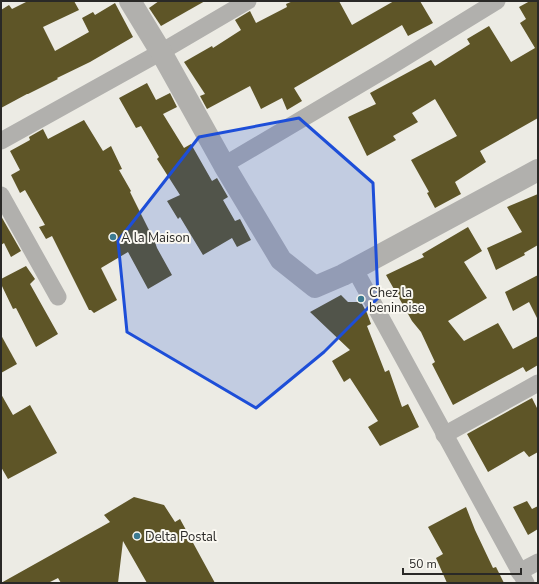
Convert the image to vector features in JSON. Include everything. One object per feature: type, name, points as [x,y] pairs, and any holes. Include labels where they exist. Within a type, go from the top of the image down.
[{"type":"street","points":[[130,1],[161,52],[224,165],[281,260],[314,287],[354,268],[538,170]]},
{"type":"street","points":[[1,141],[161,52],[248,1]]},
{"type":"street","points":[[224,165],[388,68],[497,1]]},
{"type":"street","points":[[1,195],[58,297]]},
{"type":"street","points":[[354,268],[523,577],[538,562]]},
{"type":"street","points":[[444,435],[538,383]]},
{"type":"highlighted area","points":[[299,118],[373,183],[378,298],[324,352],[256,408],[127,332],[118,241],[199,137]]},
{"type":"building","points":[[28,1],[74,1],[79,10],[43,27],[55,51],[89,32],[82,18],[93,12],[95,15],[115,3],[133,37],[90,62],[1,108],[1,10],[9,5],[12,9]]},
{"type":"building","points":[[159,1],[205,1],[161,26],[149,8]]},
{"type":"building","points":[[293,1],[339,1],[352,25],[394,1],[420,1],[433,23],[408,36],[402,25],[294,88],[302,101],[287,110],[282,98],[261,109],[250,86],[207,109],[200,96],[205,94],[184,62],[212,46],[213,48],[241,30],[235,20],[250,11],[256,23],[287,7],[286,4]]},
{"type":"building","points":[[530,1],[538,1],[538,118],[480,151],[486,162],[455,182],[461,194],[435,208],[427,193],[429,192],[411,160],[457,136],[435,99],[412,113],[418,122],[393,136],[396,140],[367,156],[348,117],[376,104],[370,93],[431,60],[435,66],[470,44],[467,39],[489,26],[511,62],[535,48],[520,23],[526,19],[519,7]]},
{"type":"building","points":[[147,83],[156,100],[170,93],[177,107],[163,114],[184,148],[191,144],[212,181],[217,178],[228,197],[223,200],[235,221],[240,219],[251,240],[237,247],[232,238],[203,255],[180,217],[178,219],[167,201],[180,195],[157,159],[159,157],[141,126],[136,128],[119,98]]},
{"type":"building","points":[[84,120],[103,151],[111,146],[122,169],[119,170],[131,191],[130,192],[157,248],[172,275],[148,289],[128,252],[101,268],[117,300],[94,313],[89,310],[52,236],[46,239],[39,227],[45,225],[25,190],[20,193],[11,175],[20,170],[10,151],[30,140],[29,137],[43,129],[48,139]]},
{"type":"building","points":[[538,194],[538,245],[524,253],[525,255],[496,270],[487,248],[522,232],[507,207]]},
{"type":"building","points":[[1,216],[21,251],[11,257],[4,243],[1,245]]},
{"type":"building","points":[[468,227],[482,251],[464,262],[487,298],[448,321],[464,341],[498,323],[513,349],[538,336],[538,365],[526,372],[523,367],[453,405],[432,364],[435,362],[421,332],[412,321],[386,275],[424,257],[422,254]]},
{"type":"building","points":[[26,266],[35,279],[30,284],[58,334],[36,347],[16,308],[13,309],[1,284],[1,279]]},
{"type":"building","points":[[538,275],[538,320],[529,302],[513,311],[505,292]]},
{"type":"building","points":[[341,295],[348,302],[361,302],[371,324],[367,326],[385,372],[389,370],[402,407],[408,404],[419,427],[380,446],[368,427],[378,421],[350,378],[344,382],[332,361],[350,350],[310,312]]},
{"type":"building","points":[[1,335],[17,364],[1,373]]},
{"type":"building","points":[[1,394],[13,415],[30,405],[57,453],[8,479],[1,467]]},
{"type":"building","points":[[532,398],[538,410],[538,452],[529,457],[524,451],[488,472],[467,434]]},
{"type":"building","name":"Delta Postal","points":[[134,497],[164,505],[175,522],[180,519],[215,583],[147,583],[123,541],[118,583],[61,583],[58,578],[48,583],[1,583],[110,522],[104,515]]},
{"type":"building","points":[[527,501],[532,509],[538,506],[538,529],[528,535],[513,507]]},
{"type":"building","points":[[466,507],[493,568],[496,567],[504,583],[447,583],[436,558],[443,554],[428,527]]},
{"type":"place","name":"A la Maison","points":[[113,237]]},
{"type":"place","name":"Chez la beninoise","points":[[361,299]]},
{"type":"place","name":"Delta Postal","points":[[137,536]]}]
